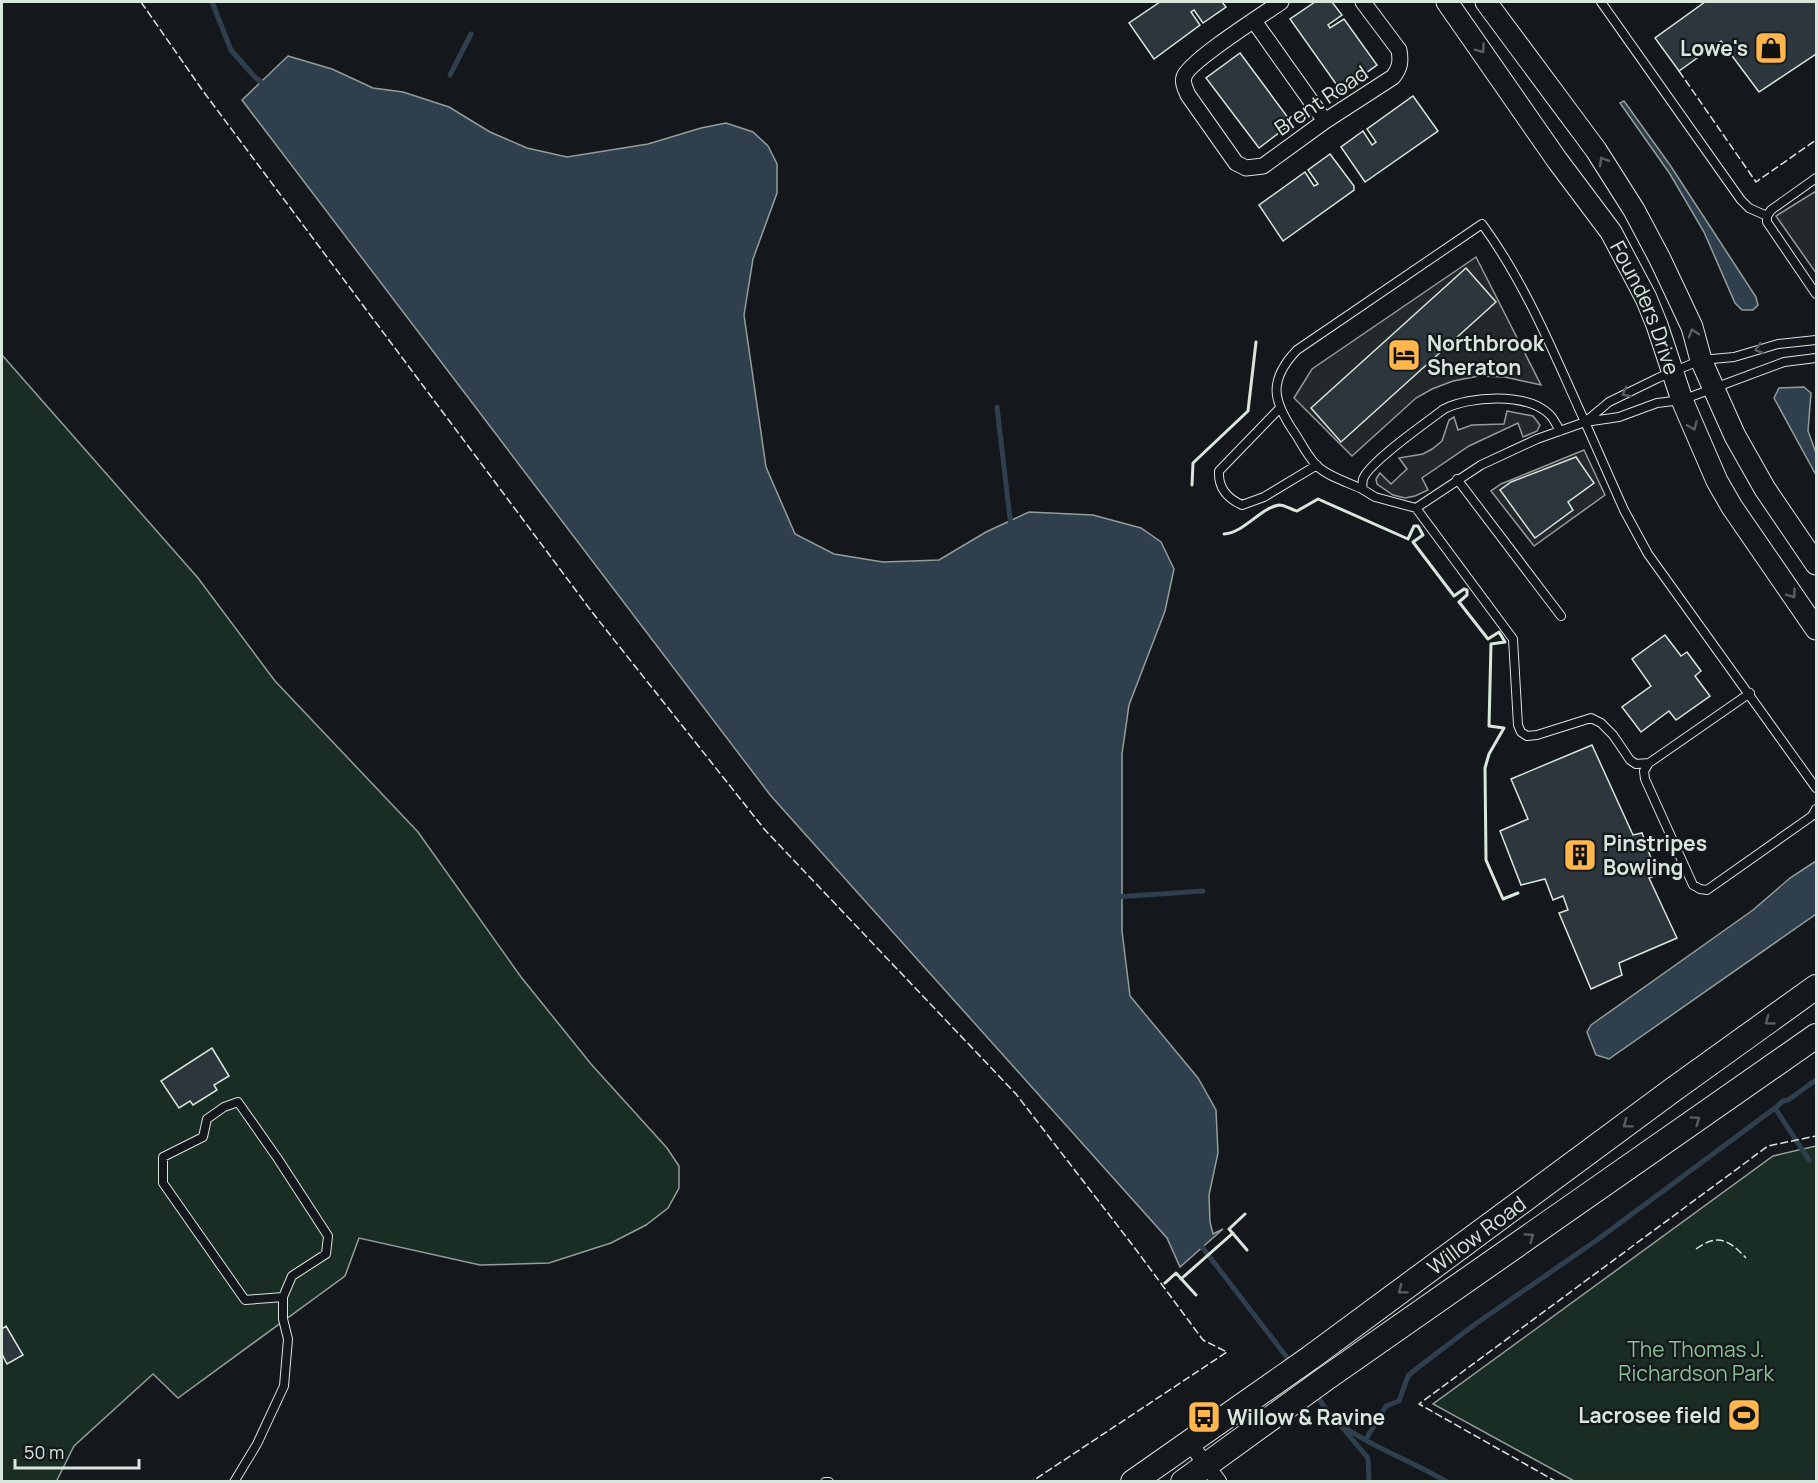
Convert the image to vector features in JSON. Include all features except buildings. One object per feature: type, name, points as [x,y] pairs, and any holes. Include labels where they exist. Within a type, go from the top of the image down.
[{"type":"main road","name":"Founders Drive","points":[[1448,2],[1557,160],[1611,232],[1646,298],[1682,400],[1717,481],[1732,507],[1816,629]]},
{"type":"main road","name":"Founders Drive","points":[[1486,2],[1596,150],[1634,210],[1692,327],[1712,388],[1735,436],[1765,489],[1816,564]]},
{"type":"main road","name":"Willow Road","points":[[1133,1482],[1167,1472],[1190,1442],[1310,1359],[1664,1096],[1816,987]]},
{"type":"main road","name":"Willow Road","points":[[1183,1482],[1213,1473],[1291,1404],[1816,1036]]},
{"type":"street","points":[[1281,2],[1254,21],[1325,121]]},
{"type":"street","name":"Brent Road","points":[[1254,21],[1190,67],[1184,77],[1184,86],[1188,95],[1236,163],[1246,168],[1263,166],[1325,121],[1393,77],[1400,68],[1399,50],[1363,2]]},
{"type":"street","points":[[1190,1442],[1213,1473]]},
{"type":"lane","points":[[1601,2],[1741,200],[1749,208],[1767,216]]},
{"type":"lane","points":[[1816,178],[1771,210],[1767,216],[1767,222],[1816,294]]},
{"type":"lane","points":[[1649,763],[1636,764],[1630,760],[1613,735],[1601,723],[1591,718],[1537,735],[1527,736],[1521,732],[1516,714],[1513,639],[1416,508],[1375,497],[1333,477],[1317,465],[1279,409],[1277,378],[1284,364],[1298,350],[1482,224],[1500,249],[1542,326],[1624,510],[1648,554],[1816,788]]},
{"type":"lane","points":[[1585,422],[1610,402],[1701,360],[1734,357],[1778,344],[1816,340]]},
{"type":"lane","points":[[1416,508],[1457,479],[1509,451],[1560,431],[1585,422],[1618,417],[1657,403],[1682,400],[1775,364],[1816,358]]},
{"type":"lane","points":[[1362,489],[1363,479],[1373,467],[1452,405],[1480,399],[1513,400],[1534,404],[1550,415],[1560,431]]},
{"type":"lane","points":[[1279,409],[1220,471],[1218,482],[1231,500],[1242,505],[1264,497],[1317,465]]},
{"type":"lane","points":[[1457,479],[1562,616]]},
{"type":"lane","points":[[1750,693],[1649,763],[1644,771],[1645,779],[1694,885],[1700,890],[1707,890],[1812,816],[1816,809]]},
{"type":"lane","points":[[234,1482],[257,1444],[284,1386],[288,1339],[283,1319],[283,1297],[292,1276],[326,1254],[328,1236],[238,1102],[224,1107],[207,1119],[203,1137],[163,1157],[164,1184],[245,1300],[283,1297]]},
{"type":"green space","points":[[2,355],[198,578],[275,681],[418,832],[521,977],[591,1064],[667,1148],[679,1166],[679,1188],[668,1208],[646,1225],[611,1243],[549,1263],[480,1265],[359,1238],[345,1276],[178,1398],[153,1374],[74,1446],[56,1482],[2,1481]]},
{"type":"green space","name":"The Thomas J. Richardson Park","points":[[1816,1146],[1816,1481],[1574,1481],[1433,1404],[1773,1156]]},
{"type":"shaded area","points":[[1816,191],[1816,273],[1776,216]]},
{"type":"shaded area","points":[[1476,257],[1541,385],[1505,377],[1479,376],[1453,381],[1416,398],[1352,456],[1294,398],[1312,369]]},
{"type":"shaded area","points":[[1507,411],[1533,416],[1540,425],[1537,431],[1523,437],[1518,423],[1469,446],[1422,478],[1428,490],[1415,496],[1405,498],[1393,495],[1377,484],[1376,479],[1380,473],[1391,484],[1407,469],[1399,458],[1423,454],[1442,441],[1449,420],[1454,417],[1458,430],[1472,425],[1504,424]]},
{"type":"shaded area","points":[[1584,450],[1605,495],[1534,546],[1491,491],[1501,484]]},
{"type":"water","points":[[288,56],[332,69],[373,88],[403,92],[449,107],[490,132],[527,148],[567,157],[648,144],[726,123],[753,132],[768,146],[777,164],[777,193],[753,259],[744,315],[766,467],[795,534],[834,554],[883,562],[939,560],[986,532],[1029,512],[1093,515],[1141,528],[1161,542],[1174,569],[1165,611],[1129,705],[1122,754],[1122,931],[1130,996],[1198,1078],[1216,1110],[1218,1153],[1209,1195],[1210,1222],[1213,1234],[1223,1229],[1180,1267],[1167,1238],[771,796],[242,100]]},
{"type":"water","points":[[1624,101],[1670,165],[1756,297],[1758,305],[1753,310],[1742,310],[1735,303],[1704,232],[1670,174],[1620,103]]},
{"type":"water","points":[[1804,387],[1811,393],[1808,431],[1816,453],[1816,475],[1774,398],[1779,388]]},
{"type":"water","points":[[1816,861],[1816,914],[1609,1059],[1596,1055],[1587,1032],[1591,1025],[1753,910],[1790,878]]},
{"type":"waterway","points":[[212,2],[231,50],[266,87]]},
{"type":"waterway","points":[[450,75],[471,34]]},
{"type":"waterway","points":[[997,407],[1011,527]]},
{"type":"waterway","points":[[1116,897],[1203,891]]},
{"type":"waterway","points":[[1775,1108],[1816,1080]]},
{"type":"waterway","points":[[1366,1439],[1386,1406],[1399,1401],[1408,1376],[1416,1369],[1474,1325],[1597,1240],[1775,1108],[1809,1160]]},
{"type":"waterway","points":[[1199,1243],[1292,1364]]},
{"type":"waterway","points":[[1316,1395],[1333,1418],[1353,1433],[1447,1482]]},
{"type":"waterway","points":[[1341,1426],[1368,1458],[1369,1482]]},
{"type":"fence","points":[[141,2],[203,91],[592,612],[765,830],[1016,1094],[1203,1340],[1227,1352],[1031,1482]]},
{"type":"fence","points":[[1679,71],[1756,182],[1816,140]]},
{"type":"fence","points":[[1557,1482],[1419,1404],[1768,1146],[1816,1136]]},
{"type":"fence","points":[[1696,1249],[1711,1241],[1723,1241],[1729,1243],[1746,1258]]},
{"type":"wall","points":[[1192,485],[1193,463],[1248,411],[1256,342]]},
{"type":"wall","points":[[1224,534],[1231,533],[1272,507],[1282,505],[1297,511],[1318,499],[1408,539],[1414,526],[1418,526],[1423,535],[1413,542],[1454,596],[1464,589],[1467,590],[1467,595],[1459,602],[1488,639],[1499,632],[1505,642],[1491,644],[1489,726],[1504,728],[1489,754],[1485,768],[1486,860],[1503,899],[1518,893]]},
{"type":"wall","points":[[1245,1214],[1229,1229],[1247,1250]]},
{"type":"wall","points":[[1181,1279],[1233,1233]]},
{"type":"wall","points":[[1165,1283],[1176,1273],[1196,1295]]},
{"type":"place","name":"Lowe's","points":[[1771,48]]},
{"type":"place","name":"Northbrook Sheraton","points":[[1404,355]]},
{"type":"place","name":"Pinstripes Bowling","points":[[1580,855]]},
{"type":"place","name":"Lacrosee field","points":[[1744,1415]]},
{"type":"place","name":"Willow & Ravine","points":[[1204,1417]]}]
